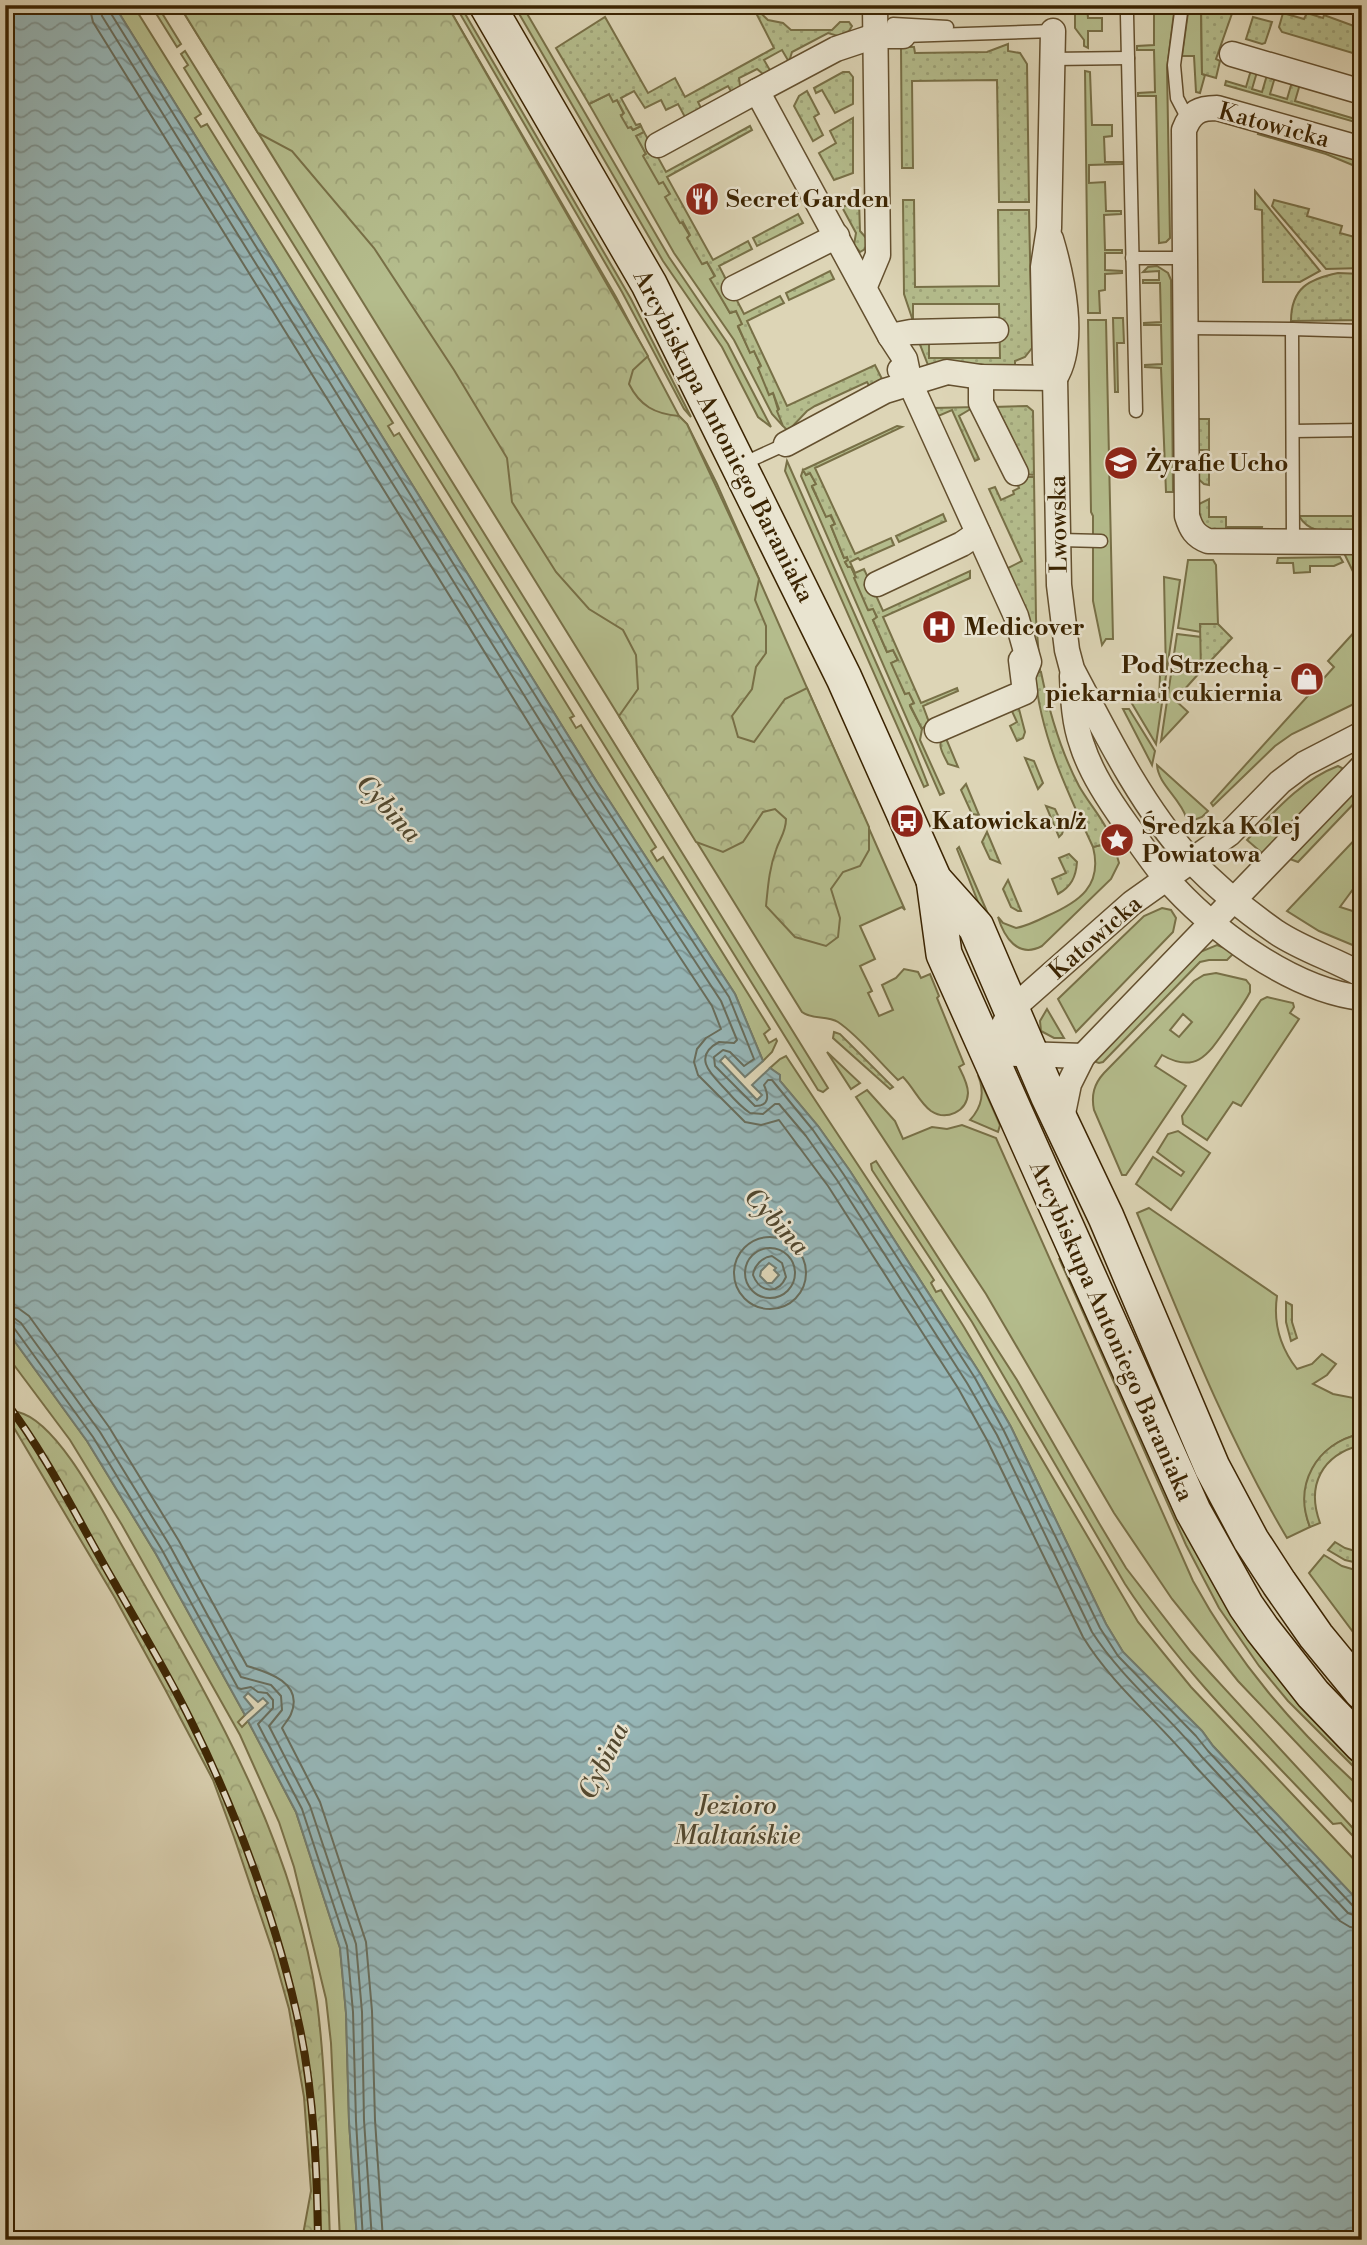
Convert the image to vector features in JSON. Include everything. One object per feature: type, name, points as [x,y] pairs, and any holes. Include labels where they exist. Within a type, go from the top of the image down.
[{"type":"street","name":"Arcybiskupa Antoniego Baraniaka","points":[[487,5],[649,284],[844,678],[934,880],[944,954],[1170,1461],[1213,1548],[1246,1606],[1275,1647],[1313,1694],[1362,1745]]},
{"type":"street","points":[[658,145],[884,25],[878,254],[864,286]]},
{"type":"street","name":"Lwowska","points":[[1053,31],[1049,229],[1060,270],[1066,337],[1062,368],[1055,378],[1059,585],[1072,669],[1074,712],[1082,745],[1111,803],[1165,877],[1212,923],[1282,970],[1345,996],[1362,998]]},
{"type":"street","points":[[1232,54],[1362,92]]},
{"type":"street","points":[[757,91],[905,359],[902,392],[978,533],[1016,617],[1028,662],[1024,674],[1025,692],[937,730]]},
{"type":"street","name":"Katowicka","points":[[1188,119],[1196,111],[1217,108],[1362,149]]},
{"type":"street","points":[[1188,119],[1184,130],[1187,516],[1191,528],[1198,537],[1208,541],[1362,542]]},
{"type":"street","points":[[734,288],[837,236]]},
{"type":"street","points":[[890,336],[912,332],[996,330]]},
{"type":"street","points":[[786,444],[902,392],[981,377],[1055,378]]},
{"type":"street","name":"Lwowska","points":[[981,377],[981,403],[1016,474]]},
{"type":"street","points":[[877,584],[962,544],[978,533]]},
{"type":"street","name":"Lwowska","points":[[1072,669],[1134,781],[1191,859],[1235,900],[1290,940],[1362,975]]},
{"type":"street","name":"Katowicka","points":[[989,1053],[1012,1009],[1132,902],[1229,834],[1280,782],[1304,764],[1362,734]]},
{"type":"street","points":[[1061,1123],[1069,1084],[1083,1056],[1362,767]]},
{"type":"street","name":"Arcybiskupa Antoniego Baraniaka","points":[[934,880],[976,927],[1105,1217],[1197,1434],[1234,1508],[1279,1583],[1316,1636],[1362,1692]]},
{"type":"street","points":[[989,1053],[1083,1056]]},
{"type":"lane","points":[[1182,5],[1174,65],[1177,98],[1188,119]]},
{"type":"lane","points":[[1127,15],[1136,411]]},
{"type":"lane","points":[[884,25],[1053,31]]},
{"type":"lane","points":[[1052,59],[1128,58]]},
{"type":"lane","points":[[1132,258],[1185,258]]},
{"type":"lane","points":[[1186,328],[1362,331]]},
{"type":"lane","points":[[1292,328],[1293,542]]},
{"type":"lane","points":[[1293,431],[1362,430]]},
{"type":"lane","points":[[740,466],[786,444]]},
{"type":"lane","points":[[1059,540],[1101,541]]},
{"type":"green space","points":[[114,5],[133,5],[201,114],[195,118],[201,127],[207,124],[393,423],[388,426],[394,436],[399,433],[574,716],[570,718],[576,728],[581,725],[656,847],[651,851],[657,861],[663,857],[770,1029],[764,1034],[769,1043],[776,1039],[777,1041],[772,1052],[763,1061],[735,994],[597,782]]},
{"type":"green space","points":[[145,5],[157,5],[181,44],[177,47],[152,7],[148,9]]},
{"type":"green space","points":[[179,5],[447,5],[616,297],[679,416],[687,424],[717,484],[905,910],[902,907],[860,926],[875,959],[860,966],[872,991],[868,993],[879,1016],[893,1010],[882,985],[896,978],[904,969],[918,972],[921,978],[930,974],[964,1064],[959,1067],[968,1093],[960,1110],[949,1115],[931,1111],[903,1077],[898,1080],[846,1028],[834,1020],[802,1012]]},
{"type":"green space","points":[[179,5],[447,5],[648,356],[633,370],[629,384],[649,408],[679,416],[687,424],[759,579],[755,600],[766,626],[766,653],[756,667],[752,689],[732,716],[738,737],[754,742],[785,699],[807,688],[869,827],[869,850],[860,866],[843,872],[831,889],[840,918],[838,937],[826,946],[795,937],[766,906],[772,864],[786,824],[786,819],[775,809],[763,812],[743,842],[723,852],[696,842],[619,716],[638,689],[636,655],[623,630],[589,609],[556,572],[512,502],[507,458],[454,370],[374,248],[292,151],[258,133]]},
{"type":"green space","points":[[455,5],[460,5],[631,299],[691,417],[684,409],[622,292]]},
{"type":"green space","points":[[514,5],[522,5],[669,257],[728,344],[771,427],[758,417],[722,347],[663,261]]},
{"type":"green space","points":[[752,5],[768,20],[783,23],[791,30],[832,30],[840,22],[849,22],[852,26],[849,31],[838,36],[828,33],[792,52],[789,62],[782,50],[764,60],[771,72],[763,74],[757,69],[739,78],[740,86],[732,93],[728,86],[698,102],[702,110],[686,119],[678,104],[666,110],[661,100],[645,108],[634,91],[621,98],[636,125],[641,126],[633,130],[628,128],[621,116],[624,113],[617,100],[613,102],[609,94],[589,104],[556,48],[605,17],[648,93],[675,78],[685,97],[774,48]]},
{"type":"green space","points":[[1075,5],[1087,5],[1088,18],[1102,18],[1102,31],[1088,31],[1088,48],[1084,46],[1084,40],[1075,28]]},
{"type":"green space","points":[[1175,5],[1167,68],[1170,238],[1159,243],[1156,96],[1138,96],[1138,93],[1155,92],[1154,50],[1137,50],[1137,46],[1154,45],[1154,7]]},
{"type":"green space","points":[[1189,5],[1201,5],[1202,74],[1205,75],[1200,93],[1196,92],[1194,56],[1182,56]]},
{"type":"green space","points":[[1201,5],[1235,5],[1216,59],[1220,61],[1216,78],[1202,74]]},
{"type":"green space","points":[[1283,13],[1304,19],[1307,13],[1323,18],[1324,15],[1362,29],[1356,54],[1282,32],[1279,27]]},
{"type":"green space","points":[[1253,17],[1272,22],[1265,43],[1246,39]]},
{"type":"green space","points":[[1008,44],[1008,51],[1020,53],[1027,64],[1029,202],[999,202],[997,80],[912,81],[913,168],[902,168],[901,47],[914,47],[915,53],[987,52]]},
{"type":"green space","points":[[185,51],[828,1088],[823,1092],[818,1090],[184,68],[188,65],[181,54]]},
{"type":"green space","points":[[1251,70],[1257,72],[1252,89],[1262,92],[1267,75],[1275,77],[1270,94],[1287,99],[1292,82],[1300,84],[1295,101],[1362,121],[1362,124],[1225,85],[1226,81],[1246,87]]},
{"type":"green space","points":[[1085,71],[1090,72],[1092,125],[1112,125],[1112,136],[1104,137],[1105,162],[1122,162],[1089,165],[1089,183],[1105,182],[1106,211],[1121,211],[1121,214],[1104,215],[1105,250],[1122,250],[1122,253],[1105,253],[1105,270],[1122,273],[1105,274],[1105,290],[1099,291],[1100,313],[1088,313]]},
{"type":"green space","points":[[843,72],[849,72],[853,77],[853,104],[835,113],[822,90],[816,93],[814,88]]},
{"type":"green space","points":[[807,91],[819,114],[814,117],[823,135],[813,141],[794,106],[799,96]]},
{"type":"green space","points":[[609,94],[617,100],[624,114],[621,115],[633,130],[641,126],[644,132],[637,136],[646,154],[644,155],[659,183],[663,181],[670,194],[666,197],[690,236],[688,237],[703,264],[707,262],[715,277],[711,279],[730,313],[736,311],[743,324],[738,327],[750,352],[754,351],[761,366],[758,368],[770,394],[773,393],[783,426],[772,414],[734,340],[674,253],[589,104]]},
{"type":"green space","points":[[853,118],[853,173],[834,180],[819,153],[836,143],[830,131]]},
{"type":"green space","points":[[750,126],[752,130],[667,177],[713,260],[748,241],[752,249],[719,266],[744,314],[780,296],[784,303],[747,321],[787,406],[875,365],[883,381],[871,389],[867,382],[815,406],[788,431],[777,411],[779,409],[773,393],[769,395],[754,351],[750,353],[738,326],[742,324],[736,311],[730,313],[710,279],[715,276],[707,262],[702,264],[687,238],[690,235],[665,197],[670,194],[663,182],[659,184],[643,156],[646,154],[636,136],[644,132],[666,172]]},
{"type":"green space","points":[[1260,129],[1362,158],[1362,169],[1326,154],[1258,134]]},
{"type":"green space","points":[[1255,191],[1320,271],[1300,282],[1263,282],[1262,210],[1255,209]]},
{"type":"green space","points":[[903,200],[914,200],[915,287],[999,286],[998,210],[1029,210],[1032,348],[1025,357],[1015,361],[1015,367],[928,365],[919,342],[929,341],[929,358],[1000,358],[999,304],[913,304],[913,321],[904,294]]},
{"type":"green space","points":[[1274,200],[1309,209],[1307,216],[1342,226],[1340,233],[1362,239],[1362,268],[1326,269],[1272,206]]},
{"type":"green space","points":[[859,201],[860,231],[868,240],[865,249],[860,252],[854,245],[856,233],[842,207]]},
{"type":"green space","points":[[798,214],[803,223],[757,246],[753,238]]},
{"type":"green space","points":[[1157,266],[1168,273],[1171,280],[1173,492],[1166,492],[1161,368],[1145,367],[1162,364],[1161,325],[1144,325],[1161,322],[1160,283],[1143,283],[1143,280],[1159,280],[1159,271],[1143,272],[1148,267]]},
{"type":"green space","points":[[830,271],[834,279],[789,300],[786,293]]},
{"type":"green space","points":[[1338,273],[1362,274],[1362,320],[1291,321],[1294,300],[1298,293],[1318,278]]},
{"type":"green space","points":[[1113,318],[1123,318],[1124,343],[1117,343],[1118,392],[1115,392]]},
{"type":"green space","points":[[1088,320],[1106,320],[1113,639],[1106,639],[1102,645],[1093,601]]},
{"type":"green space","points":[[1027,406],[1033,411],[1034,475],[1024,474],[993,407]]},
{"type":"green space","points":[[974,407],[959,416],[979,459],[975,461],[952,410],[936,417],[933,408]]},
{"type":"green space","points":[[1195,419],[1209,419],[1209,450],[1195,450]]},
{"type":"green space","points":[[897,426],[902,427],[815,468],[855,554],[891,538],[894,545],[850,562],[855,573],[864,569],[883,611],[970,571],[970,578],[883,617],[921,703],[957,688],[958,691],[923,706],[929,722],[922,729],[910,705],[914,703],[909,693],[905,694],[891,663],[898,660],[893,650],[887,652],[873,620],[877,617],[873,609],[868,610],[854,578],[856,577],[845,562],[848,560],[847,557],[844,558],[831,526],[835,524],[831,515],[826,517],[812,486],[816,484],[810,473],[806,475],[803,470]]},
{"type":"green space","points":[[1202,455],[1209,455],[1209,485],[1195,476],[1195,470],[1202,470]]},
{"type":"green space","points":[[787,461],[912,744],[928,785],[924,787],[785,471]]},
{"type":"green space","points":[[803,470],[806,475],[810,473],[816,484],[812,487],[826,516],[830,515],[835,524],[831,526],[844,558],[847,557],[845,562],[848,567],[851,566],[869,610],[873,608],[877,618],[873,620],[887,652],[893,650],[898,660],[892,663],[905,694],[909,692],[914,703],[910,706],[922,729],[920,740],[944,793],[940,795],[801,476]]},
{"type":"green space","points":[[1034,477],[1036,619],[1040,670],[1035,671],[1006,569],[1022,561],[989,489],[995,487],[1001,500],[1014,494],[1013,491],[1019,488],[1016,481]]},
{"type":"green space","points":[[1209,499],[1209,517],[1226,517],[1226,527],[1262,527],[1261,532],[1219,533],[1202,525],[1197,505]]},
{"type":"green space","points":[[943,514],[946,521],[899,542],[896,536]]},
{"type":"green space","points":[[1299,516],[1356,516],[1356,532],[1317,530],[1304,523]]},
{"type":"green space","points":[[1342,549],[1362,549],[1362,590]]},
{"type":"green space","points":[[1340,557],[1343,562],[1334,566],[1310,566],[1310,572],[1294,573],[1293,563],[1277,563],[1278,558]]},
{"type":"green space","points":[[1188,560],[1213,560],[1216,565],[1218,624],[1201,624],[1201,632],[1178,628]]},
{"type":"green space","points":[[1164,577],[1180,580],[1156,744],[1131,702],[1159,702],[1160,675],[1166,675]]},
{"type":"green space","points":[[1362,612],[1362,700],[1292,734],[1275,746],[1213,806],[1211,803],[1334,667],[1328,661],[1358,628],[1358,614]]},
{"type":"green space","points":[[1200,624],[1218,624],[1232,638],[1201,671]]},
{"type":"green space","points":[[1177,634],[1201,637],[1201,671],[1175,700],[1188,712],[1161,741]]},
{"type":"green space","points":[[1041,672],[1066,758],[1079,786],[1113,842],[1093,847],[1065,784],[1049,741],[1038,696],[1035,673]]},
{"type":"green space","points":[[1010,707],[1019,709],[1025,732],[1023,738],[1017,741],[1010,726],[1017,722]]},
{"type":"green space","points":[[1123,709],[1129,709],[1155,751],[1152,765]]},
{"type":"green space","points":[[945,736],[958,767],[948,764],[940,746]]},
{"type":"green space","points":[[1025,758],[1034,761],[1043,783],[1038,789]]},
{"type":"green space","points":[[1157,765],[1208,811],[1202,817],[1194,820],[1186,817],[1161,778]]},
{"type":"green space","points":[[1338,766],[1342,768],[1341,773],[1268,849],[1262,853],[1247,840],[1300,788]]},
{"type":"green space","points":[[1362,783],[1362,795],[1298,862],[1290,859]]},
{"type":"green space","points":[[966,784],[979,815],[972,814],[961,790]]},
{"type":"green space","points":[[1046,806],[1055,809],[1064,828],[1059,837]]},
{"type":"green space","points":[[987,832],[1000,863],[990,859],[982,842]]},
{"type":"green space","points":[[1362,832],[1362,877],[1340,907],[1362,914],[1362,949],[1319,931],[1287,911]]},
{"type":"green space","points":[[1113,842],[1119,863],[1111,879],[1042,946],[1026,950],[1013,944],[998,917],[1003,923],[1016,928],[1069,905],[1086,891],[1091,882],[1095,872],[1093,847]]},
{"type":"green space","points":[[959,847],[998,937],[986,922],[957,849]]},
{"type":"green space","points":[[1069,854],[1077,862],[1075,872],[1069,885],[1058,894],[1052,879],[1066,873],[1059,858]]},
{"type":"green space","points":[[1008,880],[1021,911],[1011,907],[1003,889]]},
{"type":"green space","points":[[1162,908],[1171,910],[1176,918],[1173,932],[1076,1032],[1058,999],[1144,916]]},
{"type":"green space","points":[[1217,945],[1235,952],[1227,960],[1200,962],[1103,1062],[1093,1061],[1200,952]]},
{"type":"green space","points":[[1216,973],[1246,980],[1250,985],[1250,992],[1215,1045],[1201,1058],[1184,1063],[1162,1055],[1155,1066],[1186,1086],[1126,1175],[1122,1175],[1094,1110],[1093,1095],[1098,1081],[1194,981],[1204,975]],"holes":[[[1183,1014],[1192,1022],[1179,1037],[1170,1030]]]},
{"type":"green space","points":[[1267,997],[1293,1003],[1294,1007],[1290,1013],[1299,1019],[1241,1106],[1233,1102],[1207,1140],[1183,1124],[1182,1116],[1261,1000]]},
{"type":"green space","points":[[1047,1009],[1064,1038],[1054,1038],[1041,1031],[1040,1021]]},
{"type":"green space","points":[[834,1032],[840,1034],[893,1087],[890,1089],[833,1038]]},
{"type":"green space","points":[[827,1052],[860,1083],[851,1089]]},
{"type":"green space","points":[[786,1056],[934,1280],[931,1283],[936,1292],[941,1290],[1138,1622],[1191,1687],[1362,1868],[1362,1906],[1202,1731],[1123,1652],[1106,1624],[1011,1427],[981,1375],[850,1171],[818,1126],[780,1081],[780,1075],[770,1068]]},
{"type":"green space","points":[[978,1075],[1000,1125],[998,1132],[970,1120],[981,1099]]},
{"type":"green space","points":[[867,1090],[895,1121],[903,1139],[932,1127],[947,1129],[962,1125],[996,1138],[1193,1581],[1210,1611],[1268,1693],[1313,1742],[1362,1789],[1362,1812],[1238,1681],[1172,1599],[1114,1513],[986,1294],[856,1097]]},
{"type":"green space","points":[[1178,1131],[1210,1153],[1171,1210],[1136,1184],[1153,1157],[1181,1176],[1184,1172],[1157,1152],[1168,1134]]},
{"type":"green space","points":[[876,1161],[1017,1380],[1126,1568],[1191,1652],[1362,1838],[1362,1846],[1341,1823],[1333,1824],[1250,1738],[1197,1679],[1148,1617],[1125,1584],[972,1322],[872,1170],[871,1164]]},
{"type":"green space","points":[[1149,1208],[1277,1296],[1279,1334],[1297,1369],[1312,1364],[1322,1354],[1336,1364],[1327,1375],[1313,1384],[1333,1394],[1354,1398],[1360,1434],[1345,1439],[1321,1457],[1307,1482],[1306,1512],[1310,1527],[1287,1538],[1244,1459],[1171,1296],[1137,1213]]},
{"type":"green space","points":[[1059,1258],[1083,1295],[1192,1542],[1226,1605],[1265,1662],[1294,1697],[1362,1765],[1362,1775],[1288,1701],[1259,1666],[1219,1608],[1186,1545]]},
{"type":"green space","points":[[1286,1302],[1292,1305],[1292,1322],[1297,1338],[1291,1341],[1286,1322]]},
{"type":"green space","points":[[5,1328],[87,1441],[156,1554],[245,1715],[238,1722],[242,1727],[248,1721],[296,1812],[340,1948],[346,2013],[349,2121],[357,2240],[340,2240],[331,2043],[326,1999],[294,1867],[279,1822],[240,1735],[122,1525],[70,1440],[5,1353]]},
{"type":"green space","points":[[18,1412],[33,1419],[48,1431],[90,1488],[241,1763],[288,1879],[305,1940],[317,2002],[325,2091],[330,2240],[302,2240],[311,2191],[304,2097],[289,2009],[273,1952],[213,1780],[115,1598],[7,1416]]},
{"type":"green space","points":[[1360,1434],[1361,1445],[1336,1456],[1321,1474],[1315,1496],[1320,1523],[1310,1527],[1304,1496],[1312,1469],[1331,1447]]},
{"type":"green space","points":[[1335,1542],[1362,1553],[1362,1564],[1345,1560],[1328,1550]]},
{"type":"green space","points":[[1324,1555],[1342,1566],[1362,1572],[1362,1644],[1309,1573]]},
{"type":"water","name":"Jezioro Maltańskie","points":[[5,5],[114,5],[597,782],[735,994],[763,1061],[745,1077],[725,1056],[720,1061],[757,1100],[762,1095],[752,1085],[770,1068],[780,1075],[780,1081],[818,1126],[850,1171],[981,1375],[1011,1427],[1106,1624],[1123,1652],[1202,1731],[1362,1905],[1362,2240],[357,2240],[349,2121],[346,2013],[340,1948],[296,1812],[248,1721],[268,1703],[263,1698],[258,1702],[248,1693],[244,1697],[253,1708],[245,1715],[156,1554],[87,1441],[5,1328]],"holes":[[[769,1263],[776,1268],[774,1270],[779,1275],[772,1283],[767,1283],[760,1276]]]},
{"type":"railway","points":[[5,1401],[49,1467],[173,1686],[208,1757],[255,1872],[281,1951],[305,2055],[314,2134],[318,2240]]},
{"type":"place","name":"Secret Garden","points":[[702,199]]},
{"type":"place","name":"Żyrafie Ucho","points":[[1121,463]]},
{"type":"place","name":"Medicover","points":[[939,627]]},
{"type":"place","name":"Pod Strzechą - piekarnia i cukiernia","points":[[1307,679]]},
{"type":"place","name":"Katowicka n/ż","points":[[907,821]]},
{"type":"place","name":"Średzka Kolej Powiatowa","points":[[1117,840]]},
{"type":"water label","name":"Cybina","points":[[389,808]]},
{"type":"water label","name":"Cybina","points":[[777,1221]]},
{"type":"water label","name":"Cybina","points":[[603,1761]]}]
